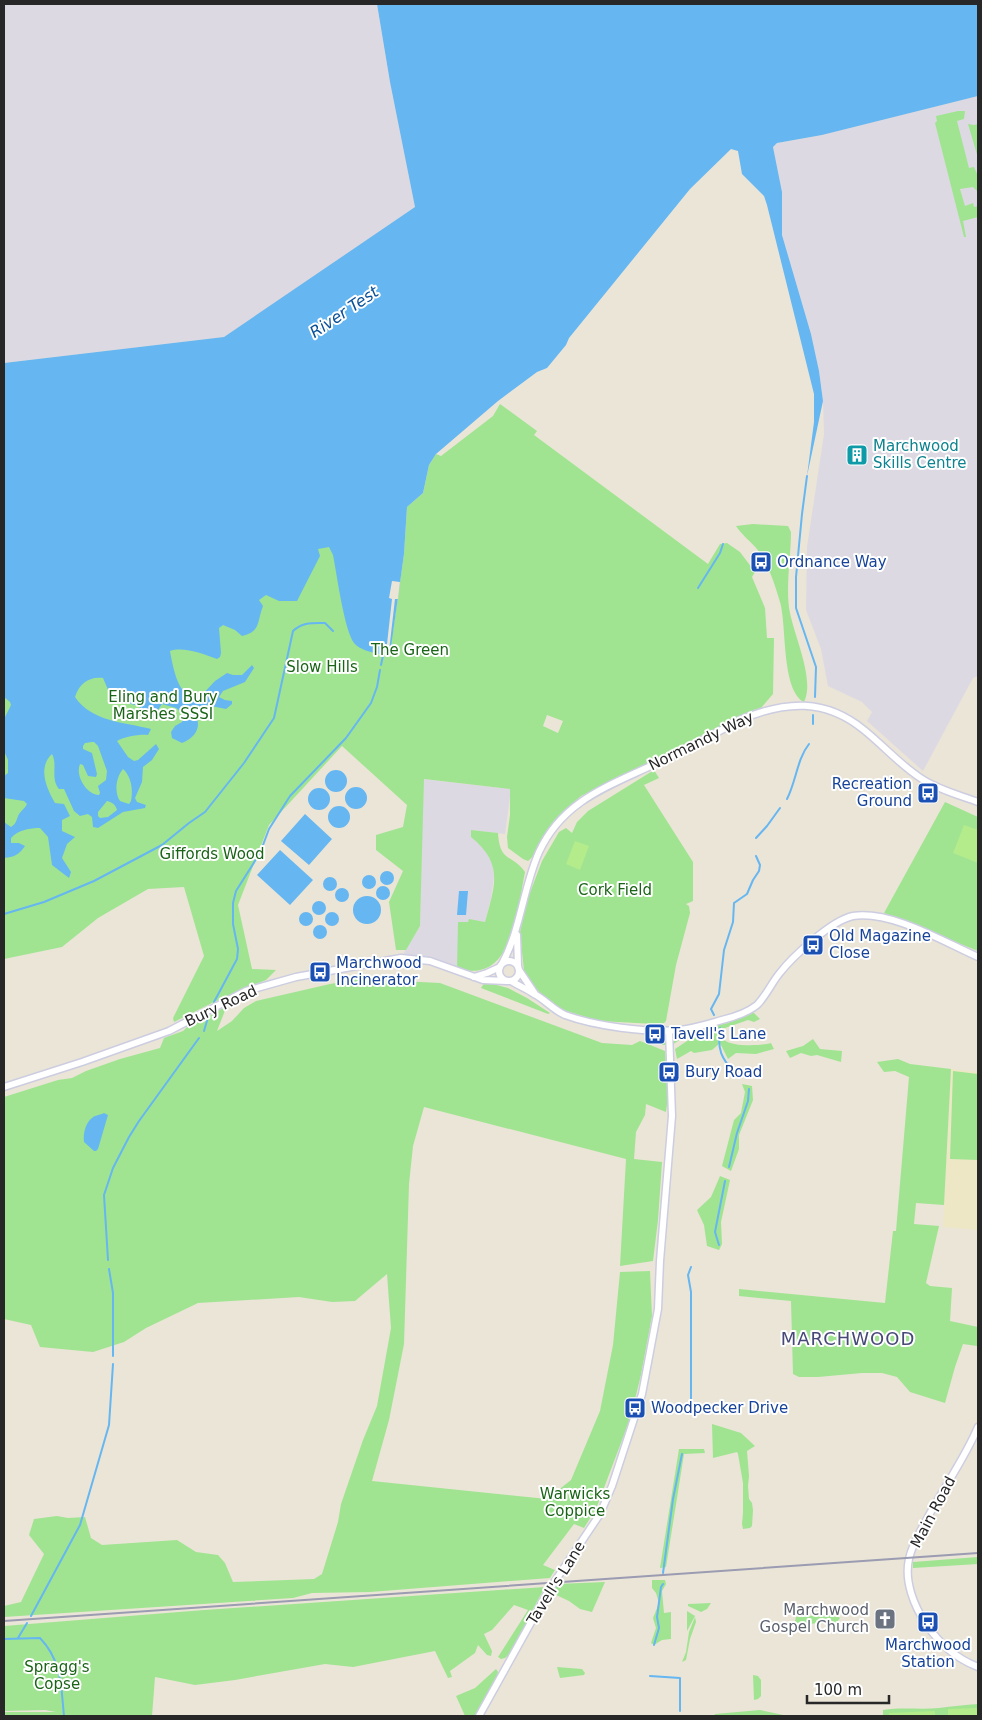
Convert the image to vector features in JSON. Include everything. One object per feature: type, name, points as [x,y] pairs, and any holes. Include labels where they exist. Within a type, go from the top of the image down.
[{"type":"street","name":"Normandy Way","points":[[501,965],[516,931],[532,869],[549,832],[561,818],[574,806],[591,795],[742,719],[763,711],[806,705],[825,708],[847,718],[864,729],[895,759],[936,788],[978,802]]},
{"type":"street","points":[[501,965],[500,976],[536,994],[559,1012],[584,1021],[627,1028],[669,1031],[712,1023],[736,1016],[753,1008],[762,1000],[779,974],[790,962],[829,928],[841,920],[852,916],[873,917],[901,923],[978,957]]},
{"type":"street","name":"Normandy Way","points":[[516,931],[518,968]]},
{"type":"street","name":"Bury Road","points":[[4,1087],[169,1031],[246,991],[296,977],[401,958],[430,961],[483,980],[509,981]]},
{"type":"street","points":[[474,978],[510,962],[518,968],[536,994]]},
{"type":"street","points":[[509,981],[516,978],[518,968]]},
{"type":"street","name":"Tavell's Lane","points":[[479,1716],[554,1582],[600,1514],[612,1486],[642,1394],[658,1309],[672,1116],[669,1031]]},
{"type":"street","name":"Main Road","points":[[978,1427],[968,1448],[924,1523],[909,1557],[909,1584],[914,1602],[922,1618],[941,1643],[956,1657],[978,1667]]},
{"type":"shaded area","points":[[4,4],[377,4],[390,82],[415,207],[224,337],[4,363]]},
{"type":"shaded area","points":[[978,96],[978,676],[973,678],[923,771],[867,721],[872,712],[862,702],[828,686],[821,649],[806,610],[807,547],[824,434],[823,401],[811,334],[782,235],[782,192],[773,147],[777,143],[822,135]]},
{"type":"shaded area","points":[[423,779],[511,789],[505,834],[471,830],[489,856],[493,865],[494,877],[485,922],[469,920],[457,969],[401,958],[420,926]]},
{"type":"shaded area","points":[[951,1069],[978,1072],[978,1230],[943,1227]]},
{"type":"green space","points":[[965,111],[964,119],[957,121],[969,168],[974,167],[978,176],[978,192],[973,187],[960,189],[965,206],[973,203],[974,207],[978,206],[978,217],[963,221],[966,237],[964,237],[935,123],[937,121],[936,116]]},
{"type":"green space","points":[[968,124],[978,124],[978,158]]},
{"type":"green space","points":[[500,404],[537,431],[534,435],[708,564],[720,544],[727,543],[740,552],[755,572],[752,577],[765,608],[767,638],[774,638],[773,694],[761,708],[581,796],[545,834],[528,861],[508,848],[510,789],[424,779],[420,926],[406,950],[396,950],[389,902],[403,871],[376,850],[376,835],[403,827],[407,805],[342,746],[269,825],[238,905],[252,969],[276,970],[266,980],[214,1002],[174,1022],[173,1018],[204,956],[184,887],[148,889],[98,918],[62,947],[4,959],[4,566],[316,513],[393,631],[404,554],[407,507],[423,493],[429,465],[436,454],[441,456],[493,416]],"holes":[[[547,715],[563,721],[558,733],[543,726]]]},
{"type":"green space","points":[[753,524],[788,526],[791,532],[788,584],[789,604],[792,623],[806,671],[807,693],[804,702],[797,695],[788,671],[782,612],[771,574],[757,549],[736,526]]},
{"type":"green space","name":"Cork Field","points":[[654,770],[659,778],[644,785],[693,862],[693,901],[686,904],[689,906],[690,913],[676,965],[666,1021],[655,1024],[599,1021],[555,1006],[531,983],[524,971],[520,932],[528,898],[542,861],[559,832],[566,828],[572,833],[577,822],[588,811]]},
{"type":"green space","points":[[945,802],[978,817],[978,951],[884,913]]},
{"type":"green space","points":[[964,825],[978,830],[978,863],[953,853]]},
{"type":"green space","points":[[471,830],[498,833],[499,843],[504,854],[525,872],[513,929],[501,956],[492,965],[480,970],[468,971],[457,969],[458,922],[468,922],[469,919],[485,922],[494,886],[493,866],[489,856],[471,837]]},
{"type":"green space","points":[[575,841],[589,846],[580,870],[566,864]]},
{"type":"green space","name":"Warwicks Coppice","points":[[360,979],[440,983],[602,1043],[632,1045],[640,1041],[665,1051],[668,1097],[666,1112],[646,1104],[645,1115],[636,1132],[634,1159],[662,1162],[653,1261],[620,1266],[626,1159],[424,1107],[413,1146],[409,1184],[404,1344],[389,1420],[372,1481],[547,1499],[571,1480],[600,1411],[613,1345],[620,1272],[650,1271],[652,1316],[641,1375],[630,1419],[596,1509],[584,1528],[574,1524],[543,1565],[555,1570],[550,1578],[370,1592],[312,1593],[293,1598],[4,1617],[4,1606],[21,1602],[44,1554],[29,1535],[34,1519],[57,1516],[68,1518],[85,1517],[91,1538],[102,1545],[177,1540],[196,1552],[218,1555],[225,1563],[233,1582],[314,1579],[322,1574],[338,1522],[341,1504],[377,1406],[391,1328],[387,1274],[355,1301],[332,1302],[299,1297],[198,1303],[146,1328],[124,1342],[93,1352],[40,1347],[31,1325],[4,1319],[4,1097],[58,1080],[72,1078],[120,1059],[160,1048],[164,1038],[183,1031],[188,1026],[203,1020],[223,1008],[226,1008],[217,1031],[232,1021],[244,1008],[256,1001]]},
{"type":"green space","points":[[485,982],[508,988],[550,1013],[548,1014],[481,988]]},
{"type":"green space","points":[[752,1011],[760,1019],[754,1022],[748,1020],[722,1029],[724,1040],[740,1045],[771,1043],[774,1049],[756,1054],[736,1053],[728,1059],[720,1043],[712,1050],[694,1053],[691,1051],[677,1059],[675,1049],[696,1035],[714,1026],[728,1023]]},
{"type":"green space","points":[[696,1029],[672,1045],[673,1036],[679,1032]]},
{"type":"green space","points":[[657,1034],[665,1036],[666,1045],[663,1045],[651,1036]]},
{"type":"green space","points":[[813,1039],[820,1049],[842,1051],[841,1062],[817,1055],[811,1056],[801,1053],[790,1058],[786,1051],[803,1046]]},
{"type":"green space","points":[[898,1059],[910,1064],[951,1069],[944,1205],[916,1203],[914,1224],[939,1226],[926,1283],[930,1286],[952,1288],[950,1321],[978,1327],[977,1346],[963,1344],[945,1403],[910,1392],[897,1377],[882,1373],[818,1377],[799,1377],[793,1374],[791,1301],[739,1296],[739,1289],[885,1303],[893,1231],[896,1231],[909,1077],[895,1071],[884,1072],[877,1062]]},
{"type":"green space","points":[[953,1071],[978,1074],[978,1160],[950,1159]]},
{"type":"green space","points":[[742,1084],[752,1086],[753,1100],[739,1135],[739,1149],[731,1171],[722,1166],[734,1120],[741,1113],[745,1092]]},
{"type":"green space","points":[[720,1176],[730,1180],[721,1222],[722,1244],[719,1250],[707,1246],[704,1225],[697,1210],[711,1197]]},
{"type":"green space","points":[[712,1424],[741,1433],[755,1446],[747,1451],[749,1499],[753,1510],[752,1526],[750,1528],[743,1529],[742,1524],[743,1483],[738,1454],[737,1452],[713,1458]]},
{"type":"green space","points":[[679,1449],[704,1449],[705,1453],[684,1454],[666,1567],[660,1568]]},
{"type":"green space","points":[[978,1557],[978,1564],[913,1568],[913,1562]]},
{"type":"green space","points":[[652,1580],[665,1580],[666,1584],[662,1591],[664,1613],[671,1612],[671,1639],[662,1640],[654,1645],[651,1643],[656,1628],[653,1618],[659,1603],[656,1593],[652,1588]]},
{"type":"green space","points":[[605,1582],[592,1612],[580,1609],[552,1593],[557,1584]]},
{"type":"green space","name":"Spragg's Copse","points":[[545,1587],[532,1611],[534,1612],[510,1654],[501,1659],[498,1657],[528,1610],[514,1605],[492,1630],[484,1634],[492,1651],[491,1656],[487,1655],[478,1645],[475,1653],[450,1671],[452,1677],[448,1678],[435,1651],[353,1667],[325,1664],[195,1685],[155,1677],[152,1716],[4,1716],[4,1712],[56,1712],[45,1710],[4,1711],[4,1626],[204,1610]]},
{"type":"green space","points":[[711,1603],[707,1609],[701,1612],[688,1606],[688,1604]]},
{"type":"green space","points":[[687,1611],[695,1616],[687,1631]]},
{"type":"green space","points":[[836,1615],[840,1618],[836,1623],[797,1624],[795,1621],[796,1617],[799,1616]]},
{"type":"green space","points":[[695,1617],[696,1622],[686,1660],[682,1662],[686,1652],[689,1632]]},
{"type":"green space","points":[[557,1667],[582,1669],[585,1673],[584,1675],[560,1678]]},
{"type":"green space","points":[[496,1669],[498,1672],[497,1676],[475,1716],[465,1716],[456,1696],[475,1688]]},
{"type":"green space","points":[[753,1675],[758,1676],[761,1680],[761,1696],[754,1700]]},
{"type":"green space","points":[[978,1704],[978,1716],[883,1716],[883,1710],[932,1709]]},
{"type":"green space","points":[[978,1708],[978,1716],[948,1716],[948,1709]]},
{"type":"green space","points":[[760,1710],[788,1716],[714,1716],[715,1714]]},
{"type":"green space","points":[[935,1711],[935,1716],[889,1716],[889,1713]]},
{"type":"water","name":"River Test","points":[[377,4],[978,4],[978,96],[822,135],[777,143],[773,147],[782,192],[782,235],[811,334],[823,401],[807,476],[814,422],[814,394],[764,196],[742,174],[738,151],[731,149],[690,189],[569,338],[566,345],[547,368],[537,372],[498,401],[436,454],[429,465],[423,493],[407,507],[404,554],[391,647],[379,654],[362,649],[354,643],[344,614],[333,555],[329,547],[318,549],[320,556],[297,601],[279,601],[266,595],[259,600],[263,606],[257,625],[252,632],[242,636],[235,630],[223,625],[219,628],[220,657],[217,659],[181,649],[170,651],[181,688],[193,696],[200,697],[215,681],[227,673],[242,675],[252,665],[254,668],[245,682],[223,691],[219,697],[232,701],[232,704],[226,709],[206,705],[201,707],[195,705],[192,707],[197,718],[198,728],[188,740],[182,743],[172,738],[171,732],[175,726],[182,722],[184,714],[176,708],[162,704],[154,716],[151,717],[138,706],[118,700],[109,692],[103,678],[93,678],[85,682],[79,688],[75,697],[90,712],[109,720],[151,729],[148,735],[132,736],[117,741],[128,757],[134,761],[138,760],[156,744],[159,749],[152,760],[143,767],[142,782],[135,798],[137,802],[146,805],[145,808],[123,812],[98,828],[93,827],[92,817],[88,814],[80,816],[74,811],[64,789],[59,789],[56,785],[52,754],[45,766],[45,778],[55,803],[64,804],[70,816],[62,820],[62,831],[75,837],[67,844],[62,858],[71,872],[69,878],[52,865],[48,837],[40,828],[24,830],[14,835],[11,838],[11,843],[19,843],[25,846],[16,855],[4,858],[4,822],[11,827],[13,826],[27,804],[24,801],[4,798],[4,776],[8,773],[8,760],[4,751],[4,719],[11,705],[4,697],[4,363],[224,337],[415,207],[390,82]],"holes":[[[94,742],[98,746],[107,771],[106,780],[98,786],[99,795],[86,788],[80,778],[80,764],[83,765],[88,776],[96,777],[97,774],[92,753],[83,749],[85,743]],[[123,769],[130,780],[132,793],[129,804],[120,801],[118,797],[117,785]],[[107,801],[114,804],[117,810],[108,817],[100,818],[98,812]]]},
{"type":"water","points":[[336,770],[344,773],[347,781],[344,789],[336,792],[328,789],[325,781],[328,773]]},
{"type":"water","points":[[356,787],[364,790],[367,798],[364,806],[356,809],[348,806],[345,798],[348,790]]},
{"type":"water","points":[[315,788],[323,788],[330,795],[330,803],[323,810],[315,810],[308,803],[308,795]]},
{"type":"water","points":[[339,806],[347,809],[350,817],[347,825],[339,828],[331,825],[328,817],[331,809]]},
{"type":"water","points":[[305,814],[332,839],[309,865],[281,841]]},
{"type":"water","points":[[280,850],[313,880],[290,905],[257,875]]},
{"type":"water","points":[[384,871],[390,871],[394,878],[390,885],[384,885],[380,881],[380,875]]},
{"type":"water","points":[[366,875],[372,875],[376,882],[372,889],[366,889],[362,885],[362,879]]},
{"type":"water","points":[[327,877],[333,877],[337,884],[333,891],[327,891],[323,887],[323,881]]},
{"type":"water","points":[[380,886],[386,886],[390,893],[386,900],[380,900],[376,896],[376,890]]},
{"type":"water","points":[[339,888],[345,888],[349,895],[345,902],[339,902],[335,898],[335,892]]},
{"type":"water","points":[[459,891],[468,891],[466,915],[457,915]]},
{"type":"water","points":[[367,896],[377,900],[381,910],[377,920],[367,924],[357,920],[353,910],[357,900]]},
{"type":"water","points":[[316,901],[322,901],[326,908],[322,915],[316,915],[312,911],[312,905]]},
{"type":"water","points":[[303,912],[309,912],[313,919],[309,926],[303,926],[299,922],[299,916]]},
{"type":"water","points":[[329,912],[335,912],[339,919],[335,926],[329,926],[325,922],[325,916]]},
{"type":"water","points":[[317,925],[323,925],[327,932],[323,939],[317,939],[313,935],[313,929]]},
{"type":"water","points":[[104,1113],[108,1115],[98,1149],[94,1151],[84,1142],[85,1129],[92,1118]]},
{"type":"pier","points":[[392,581],[400,582],[398,599],[395,599],[389,651],[386,653],[392,599],[389,598]]},
{"type":"waterway","points":[[807,476],[796,577],[796,608],[816,667],[815,697]]},
{"type":"waterway","points":[[698,588],[720,553],[723,544]]},
{"type":"waterway","points":[[4,914],[44,902],[94,881],[162,845],[205,812],[244,763],[274,718],[293,631],[296,628],[312,623],[325,623],[333,631]]},
{"type":"waterway","points":[[381,665],[384,651]]},
{"type":"waterway","points":[[214,1002],[237,959],[238,949],[233,924],[233,903],[236,891],[260,853],[269,829],[290,796],[346,738],[371,703],[377,687],[380,670]]},
{"type":"waterway","points":[[813,715],[813,724]]},
{"type":"waterway","points":[[787,799],[802,757],[809,744]]},
{"type":"waterway","points":[[756,838],[780,808]]},
{"type":"waterway","points":[[714,1015],[711,1009],[719,994],[724,950],[733,922],[734,903],[747,894],[759,871],[760,865],[756,856]]},
{"type":"waterway","points":[[204,1031],[209,1014]]},
{"type":"waterway","points":[[720,1028],[719,1042],[721,1053],[736,1075]]},
{"type":"waterway","points":[[108,1260],[104,1195],[113,1168],[139,1121],[199,1038]]},
{"type":"waterway","points":[[729,1167],[737,1133],[748,1101],[749,1089]]},
{"type":"waterway","points":[[719,1245],[715,1232],[725,1181]]},
{"type":"waterway","points":[[691,1267],[688,1275],[691,1292],[691,1409]]},
{"type":"waterway","points":[[109,1269],[113,1293],[113,1356]]},
{"type":"waterway","points":[[31,1616],[80,1525],[109,1425],[113,1364]]},
{"type":"waterway","points":[[663,1573],[673,1499],[682,1454]]},
{"type":"waterway","points":[[654,1645],[659,1628],[657,1617],[663,1584]]},
{"type":"waterway","points":[[18,1638],[27,1623]]},
{"type":"waterway","points":[[4,1639],[40,1638],[53,1656],[59,1674],[64,1716]]},
{"type":"waterway","points":[[650,1676],[680,1678],[680,1711]]},
{"type":"railway","points":[[4,1621],[978,1553]]},
{"type":"place","name":"Marchwood Skills Centre","points":[[857,455]]},
{"type":"place","name":"Ordnance Way","points":[[761,562]]},
{"type":"place","name":"Recreation Ground","points":[[928,793]]},
{"type":"place","name":"Old Magazine Close","points":[[813,945]]},
{"type":"place","name":"Marchwood Incinerator","points":[[320,972]]},
{"type":"place","name":"Tavell's Lane","points":[[655,1034]]},
{"type":"place","name":"Bury Road","points":[[669,1072]]},
{"type":"place","name":"Woodpecker Drive","points":[[635,1408]]},
{"type":"place","name":"Marchwood Gospel Church","points":[[885,1619]]},
{"type":"place","name":"Marchwood Station","points":[[928,1622]]},
{"type":"district","name":"MARCHWOOD","points":[[848,1338]]},
{"type":"park label","name":"The Green","points":[[410,650]]},
{"type":"park label","name":"Slow Hills","points":[[322,667]]},
{"type":"park label","name":"Eling and Bury Marshes SSSI","points":[[163,706]]},
{"type":"park label","name":"Giffords Wood","points":[[212,854]]}]
